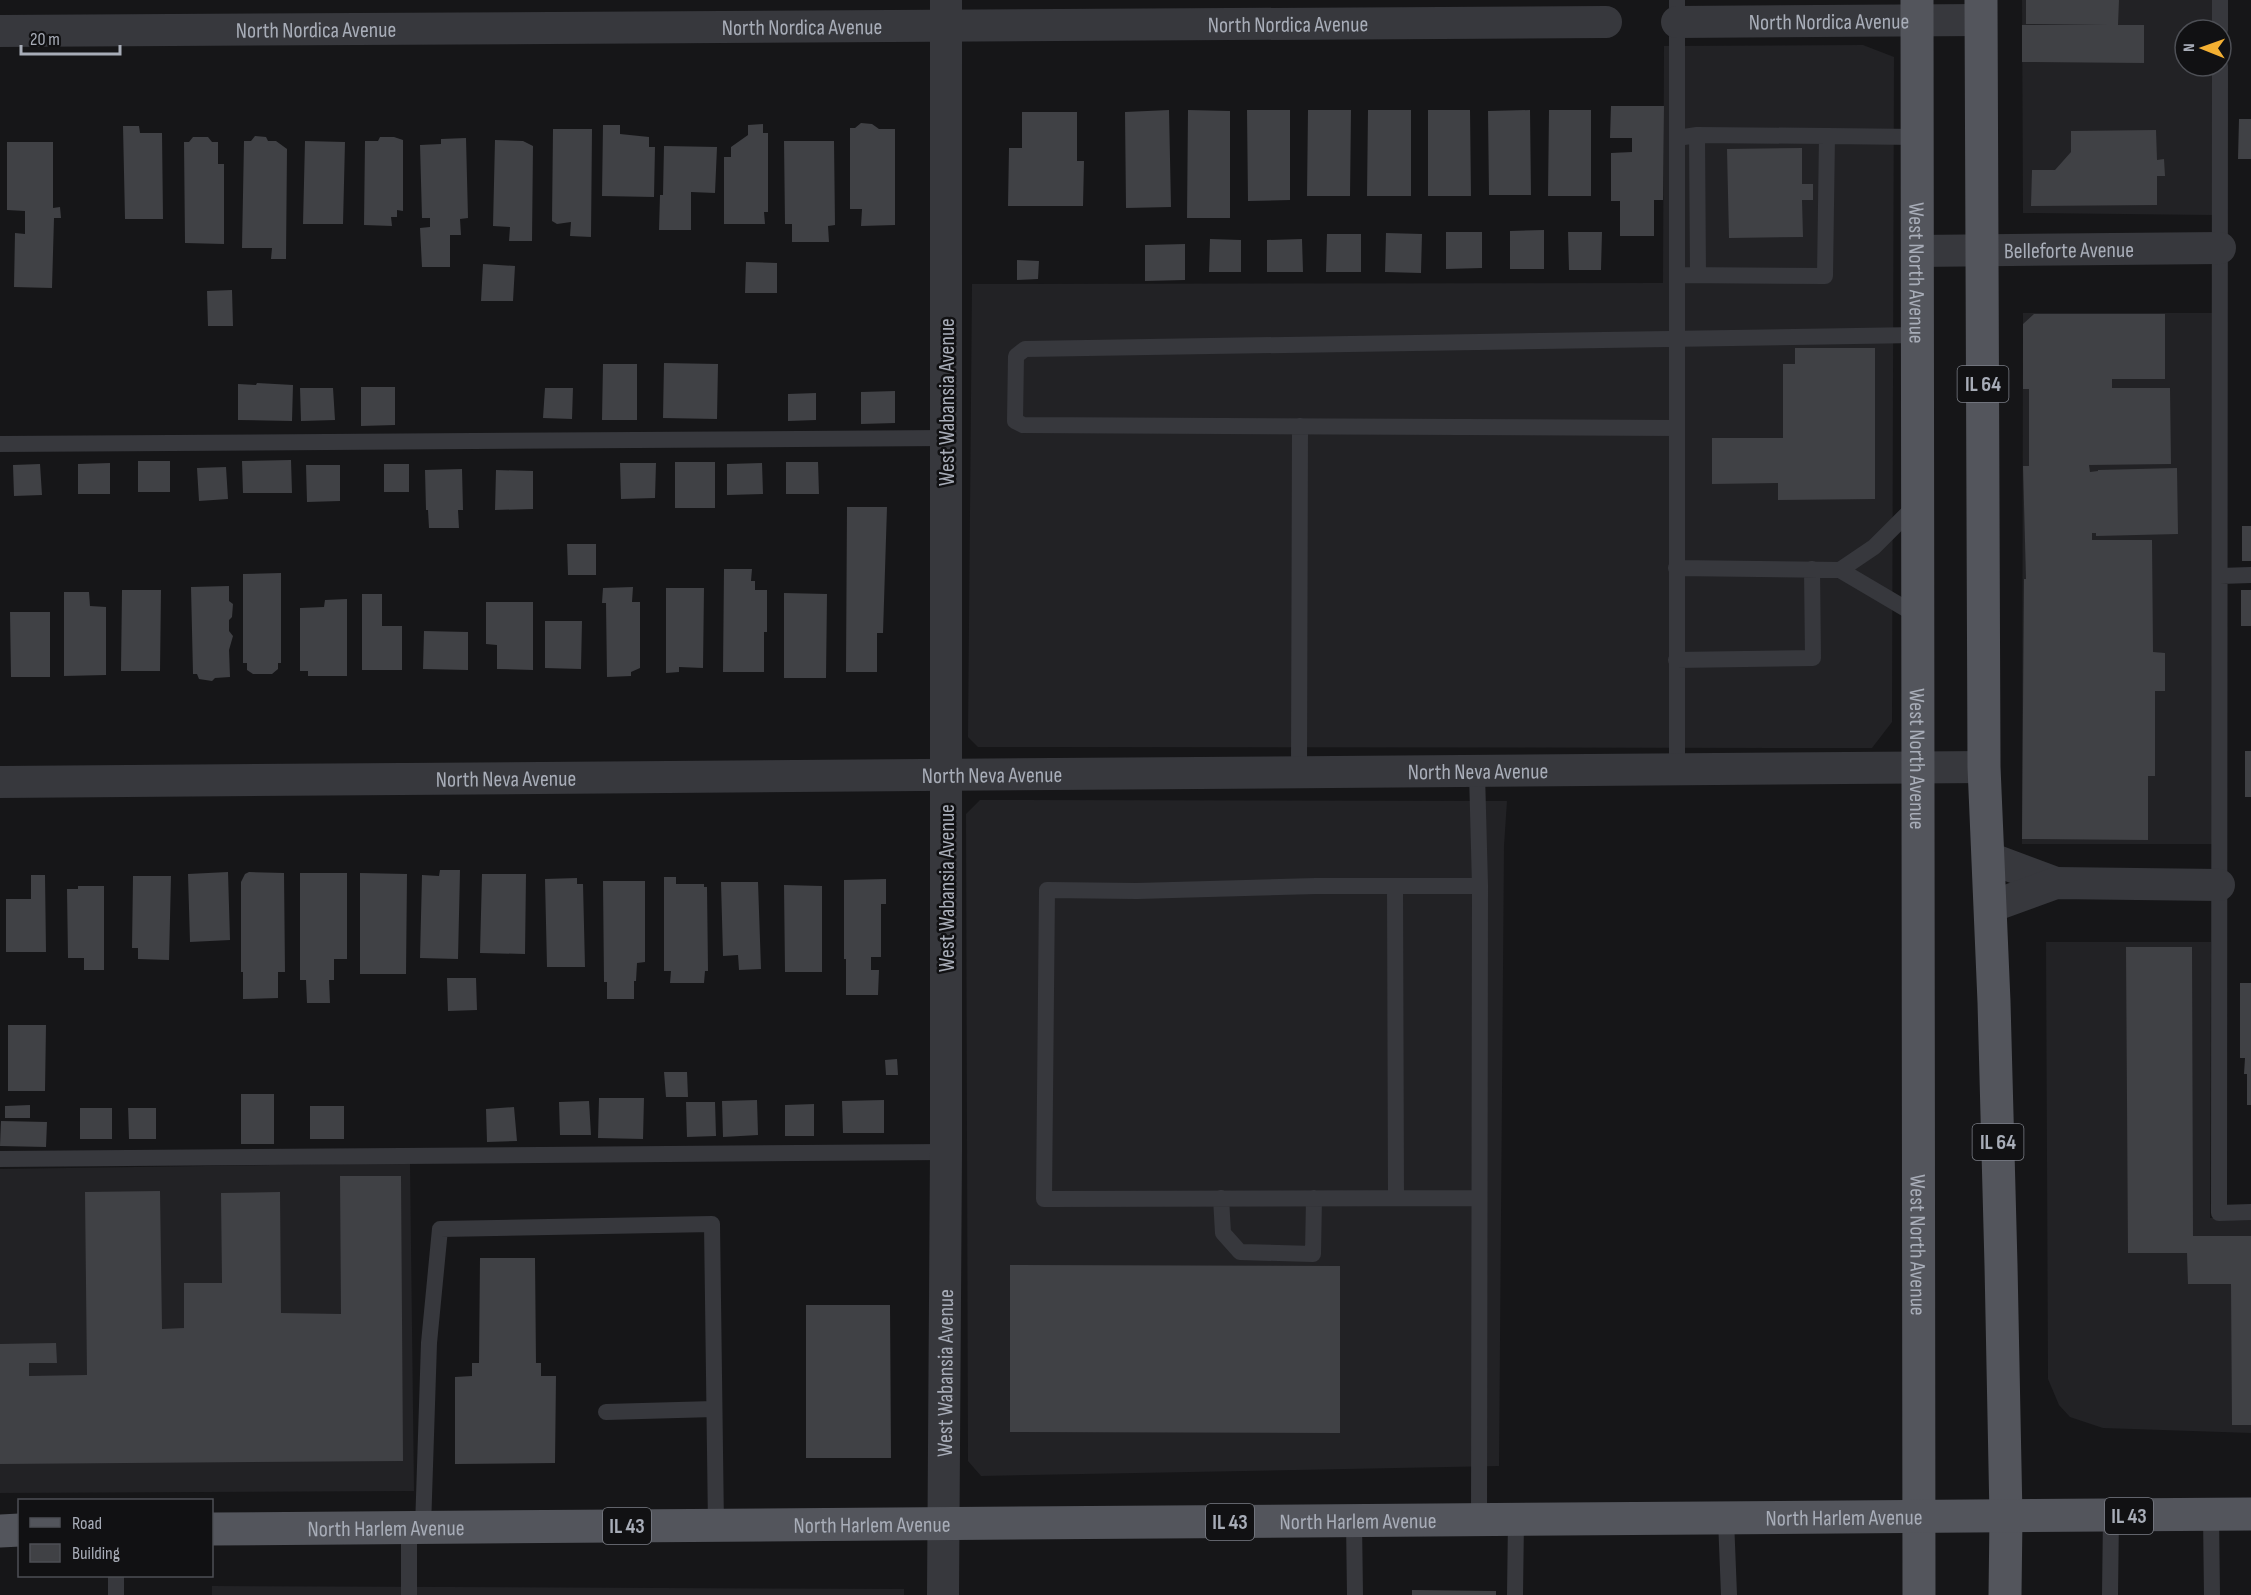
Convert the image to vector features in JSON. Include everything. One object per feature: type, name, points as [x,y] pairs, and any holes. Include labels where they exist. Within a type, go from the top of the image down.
[{"type":"main road","name":"West North Avenue","points":[[1917,10],[1919,1595]]},
{"type":"main road","name":"IL 64","points":[[1981,10],[1984,767],[1989,858],[2006,1517],[2005,1595]]},
{"type":"main road","name":"North Harlem Avenue","points":[[213,1529],[2251,1515]]},
{"type":"main road","points":[[0,1531],[18,1530]]},
{"type":"street","name":"North Nordica Avenue","points":[[1677,11],[1981,10]]},
{"type":"street","name":"North Nordica Avenue","points":[[0,31],[946,12],[1606,22]]},
{"type":"street","name":"West Wabansia Avenue","points":[[943,1595],[946,1152],[946,12]]},
{"type":"street","name":"Belleforte Avenue","points":[[1917,250],[2220,248]]},
{"type":"street","name":"North Neva Avenue","points":[[0,782],[1984,767]]},
{"type":"street","points":[[1989,858],[2056,884]]},
{"type":"street","points":[[1990,906],[2056,884],[2219,885]]},
{"type":"lane","points":[[2220,0],[2220,18]]},
{"type":"lane","points":[[1677,11],[1677,770]]},
{"type":"lane","points":[[2220,78],[2219,1213],[2251,1212]]},
{"type":"lane","points":[[1677,138],[1697,135],[1917,137]]},
{"type":"lane","points":[[1697,135],[1698,275]]},
{"type":"lane","points":[[1677,275],[1825,276],[1827,136]]},
{"type":"lane","points":[[1677,428],[1023,425],[1016,421],[1016,356],[1025,349],[1677,340],[1917,334]]},
{"type":"lane","points":[[1299,773],[1300,426]]},
{"type":"lane","points":[[0,444],[946,438]]},
{"type":"lane","points":[[1840,570],[1874,547],[1917,503]]},
{"type":"lane","points":[[1676,568],[1840,570],[1918,616]]},
{"type":"lane","points":[[1676,660],[1813,658],[1812,569]]},
{"type":"lane","points":[[2220,576],[2251,575]]},
{"type":"lane","points":[[1478,772],[1480,886],[1479,1520]]},
{"type":"lane","points":[[1479,1198],[1044,1199],[1047,890],[1137,891],[1316,886],[1480,886]]},
{"type":"lane","points":[[1395,887],[1396,1197]]},
{"type":"lane","points":[[0,1159],[946,1152]]},
{"type":"lane","points":[[1221,1198],[1223,1233],[1240,1252],[1313,1254],[1314,1198]]},
{"type":"lane","points":[[410,1595],[440,1229],[712,1224],[716,1526]]},
{"type":"lane","points":[[606,1412],[714,1409]]},
{"type":"lane","points":[[2211,1515],[2212,1595]]},
{"type":"lane","points":[[2110,1595],[2111,1516]]},
{"type":"lane","points":[[1726,1519],[1729,1595]]},
{"type":"lane","points":[[1515,1595],[1516,1520]]},
{"type":"lane","points":[[1353,1521],[1354,1595]]},
{"type":"lane","points":[[116,1577],[116,1595]]},
{"type":"shaded area","points":[[2022,0],[2212,0],[2212,18],[2173,18],[2173,78],[2212,78],[2212,215],[2023,213]]},
{"type":"shaded area","points":[[1863,45],[1894,57],[1892,722],[1872,748],[978,747],[968,737],[972,284],[1663,283],[1664,46]]},
{"type":"shaded area","points":[[2023,313],[2212,313],[2212,844],[2022,844]]},
{"type":"shaded area","points":[[980,800],[1507,801],[1504,846],[1499,1466],[981,1476],[968,1461],[966,814]]},
{"type":"shaded area","points":[[2046,942],[2211,942],[2210,1218],[2251,1218],[2251,1433],[2103,1428],[2070,1417],[2059,1405],[2048,1379]]},
{"type":"shaded area","points":[[410,1163],[414,1491],[0,1493],[0,1169]]},
{"type":"shaded area","points":[[212,1586],[904,1589],[904,1595],[212,1595]]},
{"type":"building","points":[[2026,0],[2119,0],[2118,25],[2144,25],[2144,63],[2022,62],[2022,25],[2107,25],[2026,24]]},
{"type":"building","points":[[1611,106],[1664,106],[1663,200],[1654,200],[1654,236],[1620,236],[1620,201],[1611,201],[1611,153],[1632,152],[1632,138],[1610,138]]},
{"type":"building","points":[[1169,110],[1171,207],[1126,208],[1125,112]]},
{"type":"building","points":[[1188,110],[1230,111],[1230,218],[1187,218]]},
{"type":"building","points":[[1247,110],[1290,110],[1290,200],[1248,201]]},
{"type":"building","points":[[1308,110],[1351,110],[1350,196],[1307,196]]},
{"type":"building","points":[[1368,110],[1411,110],[1411,196],[1367,196]]},
{"type":"building","points":[[1428,110],[1470,110],[1471,196],[1428,196]]},
{"type":"building","points":[[1530,110],[1531,195],[1489,195],[1488,111]]},
{"type":"building","points":[[1549,110],[1591,110],[1591,196],[1548,196]]},
{"type":"building","points":[[1022,112],[1077,112],[1077,161],[1084,161],[1083,206],[1008,206],[1009,148],[1022,148]]},
{"type":"building","points":[[2239,119],[2251,119],[2251,159],[2238,159]]},
{"type":"building","points":[[861,123],[872,124],[879,129],[895,129],[895,225],[861,226],[862,209],[850,209],[850,128],[855,128]]},
{"type":"building","points":[[763,124],[763,133],[768,133],[768,212],[764,212],[765,224],[724,224],[724,157],[731,157],[731,147],[748,135],[748,125]]},
{"type":"building","points":[[603,125],[620,125],[620,134],[649,137],[649,147],[655,147],[654,197],[602,196]]},
{"type":"building","points":[[123,126],[139,126],[140,133],[162,133],[163,219],[125,219]]},
{"type":"building","points":[[553,129],[592,129],[591,237],[570,236],[571,222],[557,224],[552,221]]},
{"type":"building","points":[[2156,130],[2157,160],[2164,159],[2165,176],[2157,176],[2157,205],[2031,206],[2032,170],[2055,170],[2071,152],[2071,131]]},
{"type":"building","points":[[255,136],[266,137],[268,141],[276,141],[287,149],[286,259],[271,259],[272,248],[242,248],[244,141],[251,141]]},
{"type":"building","points":[[193,137],[208,137],[212,142],[218,142],[218,164],[224,164],[224,244],[185,243],[184,142],[189,142]]},
{"type":"building","points":[[380,137],[394,137],[403,140],[403,211],[397,210],[397,217],[391,217],[392,226],[364,225],[365,141],[378,141]]},
{"type":"building","points":[[466,138],[468,218],[460,219],[461,235],[450,235],[450,267],[422,267],[420,228],[430,227],[430,218],[422,218],[420,145],[441,144],[441,139]]},
{"type":"building","points":[[495,140],[523,141],[533,146],[532,241],[509,241],[510,227],[493,226]]},
{"type":"building","points":[[305,141],[345,142],[343,224],[303,224]]},
{"type":"building","points":[[784,141],[834,141],[835,225],[828,226],[829,242],[792,242],[792,224],[785,224]]},
{"type":"building","points":[[7,142],[53,142],[53,208],[60,207],[61,218],[54,218],[52,288],[14,287],[15,233],[25,234],[25,211],[7,210]]},
{"type":"building","points":[[664,146],[717,147],[715,193],[691,192],[691,230],[659,230],[660,195],[663,195]]},
{"type":"building","points":[[1802,148],[1802,184],[1813,184],[1813,200],[1802,200],[1803,237],[1729,238],[1727,149]]},
{"type":"building","points":[[1544,230],[1544,269],[1510,269],[1510,231]]},
{"type":"building","points":[[1446,232],[1482,232],[1482,268],[1446,269]]},
{"type":"building","points":[[1568,232],[1602,232],[1601,270],[1569,270]]},
{"type":"building","points":[[1386,233],[1422,234],[1421,273],[1385,272]]},
{"type":"building","points":[[1327,234],[1361,234],[1361,272],[1326,272]]},
{"type":"building","points":[[1210,239],[1241,240],[1241,272],[1209,272]]},
{"type":"building","points":[[1302,239],[1303,272],[1267,272],[1267,240]]},
{"type":"building","points":[[1185,244],[1185,280],[1145,281],[1145,245]]},
{"type":"building","points":[[1017,260],[1039,261],[1038,279],[1017,280]]},
{"type":"building","points":[[746,262],[777,263],[777,293],[745,293]]},
{"type":"building","points":[[483,264],[515,266],[513,301],[481,301]]},
{"type":"building","points":[[232,290],[233,326],[208,326],[207,291]]},
{"type":"building","points":[[2034,314],[2165,314],[2165,379],[2112,379],[2112,388],[2170,388],[2171,464],[2089,465],[2090,472],[2177,468],[2178,534],[2096,536],[2096,533],[2092,533],[2092,540],[2152,540],[2153,652],[2165,653],[2165,691],[2155,691],[2155,776],[2148,776],[2148,840],[2022,839],[2024,579],[2026,579],[2023,466],[2029,466],[2029,389],[2023,389],[2023,324]]},
{"type":"building","points":[[1795,348],[1875,348],[1875,499],[1778,500],[1778,483],[1712,484],[1712,438],[1783,438],[1783,364],[1795,364]]},
{"type":"building","points":[[664,363],[718,364],[717,419],[663,418]]},
{"type":"building","points":[[603,364],[637,364],[637,420],[602,420]]},
{"type":"building","points":[[257,383],[293,385],[292,421],[238,420],[238,384],[256,385]]},
{"type":"building","points":[[361,387],[395,387],[395,425],[361,426]]},
{"type":"building","points":[[300,388],[333,388],[335,420],[301,421]]},
{"type":"building","points":[[545,388],[573,388],[572,419],[543,418]]},
{"type":"building","points":[[895,391],[895,423],[861,424],[861,392]]},
{"type":"building","points":[[816,393],[816,420],[788,421],[788,394]]},
{"type":"building","points":[[291,460],[292,493],[243,493],[242,461]]},
{"type":"building","points":[[138,461],[170,461],[170,492],[138,492]]},
{"type":"building","points":[[675,462],[715,462],[715,508],[675,508]]},
{"type":"building","points":[[786,462],[818,462],[819,494],[786,494]]},
{"type":"building","points":[[110,463],[110,494],[78,494],[78,464]]},
{"type":"building","points":[[620,463],[656,463],[655,498],[621,499]]},
{"type":"building","points":[[762,463],[763,494],[727,495],[727,464]]},
{"type":"building","points":[[40,464],[42,495],[14,496],[13,465]]},
{"type":"building","points":[[384,464],[409,464],[409,492],[384,492]]},
{"type":"building","points":[[306,465],[340,465],[340,501],[307,502]]},
{"type":"building","points":[[226,467],[228,499],[199,501],[197,468]]},
{"type":"building","points":[[462,469],[463,510],[458,510],[459,528],[429,528],[425,470]]},
{"type":"building","points":[[496,470],[533,471],[533,509],[495,510]]},
{"type":"building","points":[[847,507],[887,507],[883,633],[877,633],[877,672],[846,672]]},
{"type":"building","points":[[2242,526],[2251,526],[2251,561],[2242,561]]},
{"type":"building","points":[[567,544],[596,544],[596,575],[568,575]]},
{"type":"building","points":[[724,569],[752,569],[751,581],[755,581],[755,590],[767,590],[764,672],[723,672]]},
{"type":"building","points":[[281,573],[281,663],[278,663],[278,669],[272,674],[253,674],[247,670],[247,663],[243,663],[243,574]]},
{"type":"building","points":[[229,586],[229,601],[233,604],[232,617],[229,620],[229,631],[233,636],[229,650],[230,677],[215,678],[212,681],[199,679],[197,674],[193,674],[191,587]]},
{"type":"building","points":[[633,587],[632,602],[640,602],[640,668],[631,672],[631,676],[607,677],[606,603],[602,603],[603,588]]},
{"type":"building","points":[[666,588],[704,588],[703,668],[679,667],[679,672],[666,673]]},
{"type":"building","points":[[122,590],[161,590],[160,671],[121,671]]},
{"type":"building","points":[[2241,590],[2251,590],[2251,626],[2241,626]]},
{"type":"building","points":[[64,592],[89,592],[90,606],[106,607],[106,675],[64,676]]},
{"type":"building","points":[[784,593],[827,594],[826,678],[784,678]]},
{"type":"building","points":[[362,594],[382,594],[382,626],[402,626],[402,670],[362,670]]},
{"type":"building","points":[[347,599],[347,676],[308,676],[308,671],[300,671],[300,608],[324,607],[325,600]]},
{"type":"building","points":[[486,602],[533,602],[533,670],[497,669],[497,645],[486,644]]},
{"type":"building","points":[[10,612],[50,612],[50,677],[11,677]]},
{"type":"building","points":[[545,621],[582,621],[581,669],[545,668]]},
{"type":"building","points":[[424,631],[468,632],[468,670],[423,669]]},
{"type":"building","points":[[2245,751],[2251,751],[2251,797],[2245,797]]},
{"type":"building","points":[[440,870],[460,870],[458,959],[420,958],[422,875],[439,876]]},
{"type":"building","points":[[228,872],[230,940],[190,942],[188,874]]},
{"type":"building","points":[[249,872],[284,873],[285,972],[278,972],[278,998],[243,999],[241,882],[245,874]]},
{"type":"building","points":[[300,873],[347,873],[347,959],[334,959],[334,980],[329,980],[330,1003],[307,1003],[306,980],[300,980]]},
{"type":"building","points":[[360,873],[407,874],[406,974],[360,974]]},
{"type":"building","points":[[482,874],[526,874],[525,954],[480,953]]},
{"type":"building","points":[[31,875],[45,875],[46,952],[6,952],[6,899],[31,899]]},
{"type":"building","points":[[133,876],[171,876],[169,960],[138,959],[138,948],[132,948]]},
{"type":"building","points":[[664,877],[676,877],[676,884],[704,884],[704,887],[707,887],[708,971],[705,971],[704,983],[670,983],[671,971],[664,971]]},
{"type":"building","points":[[577,878],[577,884],[583,884],[585,967],[547,967],[545,879]]},
{"type":"building","points":[[886,879],[886,904],[881,904],[881,957],[871,957],[871,970],[879,970],[878,995],[846,995],[844,880]]},
{"type":"building","points":[[603,881],[645,881],[645,962],[637,963],[634,999],[607,999],[607,982],[604,982]]},
{"type":"building","points":[[721,882],[758,882],[761,969],[739,970],[738,955],[723,956]]},
{"type":"building","points":[[784,885],[822,886],[822,972],[785,972]]},
{"type":"building","points":[[78,886],[104,886],[104,970],[84,970],[84,958],[68,958],[67,889],[78,889]]},
{"type":"building","points":[[2126,947],[2192,947],[2193,1236],[2251,1236],[2251,1425],[2232,1425],[2231,1284],[2188,1284],[2187,1253],[2128,1253]]},
{"type":"building","points":[[447,978],[476,978],[477,1010],[448,1011]]},
{"type":"building","points":[[2240,983],[2251,983],[2251,1105],[2247,1105],[2245,1058],[2240,1058]]},
{"type":"building","points":[[8,1025],[46,1025],[45,1091],[8,1091]]},
{"type":"building","points":[[897,1059],[898,1075],[886,1075],[885,1060]]},
{"type":"building","points":[[664,1072],[687,1072],[688,1097],[666,1097]]},
{"type":"building","points":[[241,1094],[274,1094],[274,1144],[241,1144]]},
{"type":"building","points":[[599,1098],[644,1098],[643,1139],[598,1138]]},
{"type":"building","points":[[757,1100],[758,1135],[723,1137],[722,1101]]},
{"type":"building","points":[[884,1100],[884,1133],[843,1133],[842,1101]]},
{"type":"building","points":[[589,1101],[591,1135],[560,1135],[559,1102]]},
{"type":"building","points":[[686,1102],[715,1102],[716,1136],[687,1137]]},
{"type":"building","points":[[814,1104],[814,1136],[785,1136],[785,1105]]},
{"type":"building","points":[[30,1105],[30,1118],[5,1118],[5,1106]]},
{"type":"building","points":[[310,1106],[344,1106],[344,1139],[310,1139]]},
{"type":"building","points":[[514,1107],[517,1141],[487,1142],[486,1109]]},
{"type":"building","points":[[80,1108],[112,1108],[112,1139],[80,1139]]},
{"type":"building","points":[[128,1108],[156,1108],[156,1139],[129,1139]]},
{"type":"building","points":[[1,1121],[47,1122],[46,1147],[0,1146]]},
{"type":"building","points":[[340,1176],[401,1176],[403,1461],[0,1464],[0,1344],[56,1343],[57,1363],[29,1363],[29,1376],[87,1375],[85,1192],[160,1191],[162,1329],[184,1328],[184,1283],[222,1283],[221,1193],[280,1192],[281,1313],[341,1314]]},
{"type":"building","points":[[480,1258],[535,1258],[536,1363],[541,1363],[541,1376],[556,1376],[555,1463],[455,1464],[455,1377],[472,1376],[472,1363],[479,1363]]},
{"type":"building","points":[[1010,1265],[1340,1266],[1340,1433],[1010,1432]]},
{"type":"building","points":[[806,1305],[890,1305],[891,1458],[806,1458]]},
{"type":"building","points":[[1412,1590],[1496,1591],[1496,1595],[1412,1595]]}]
